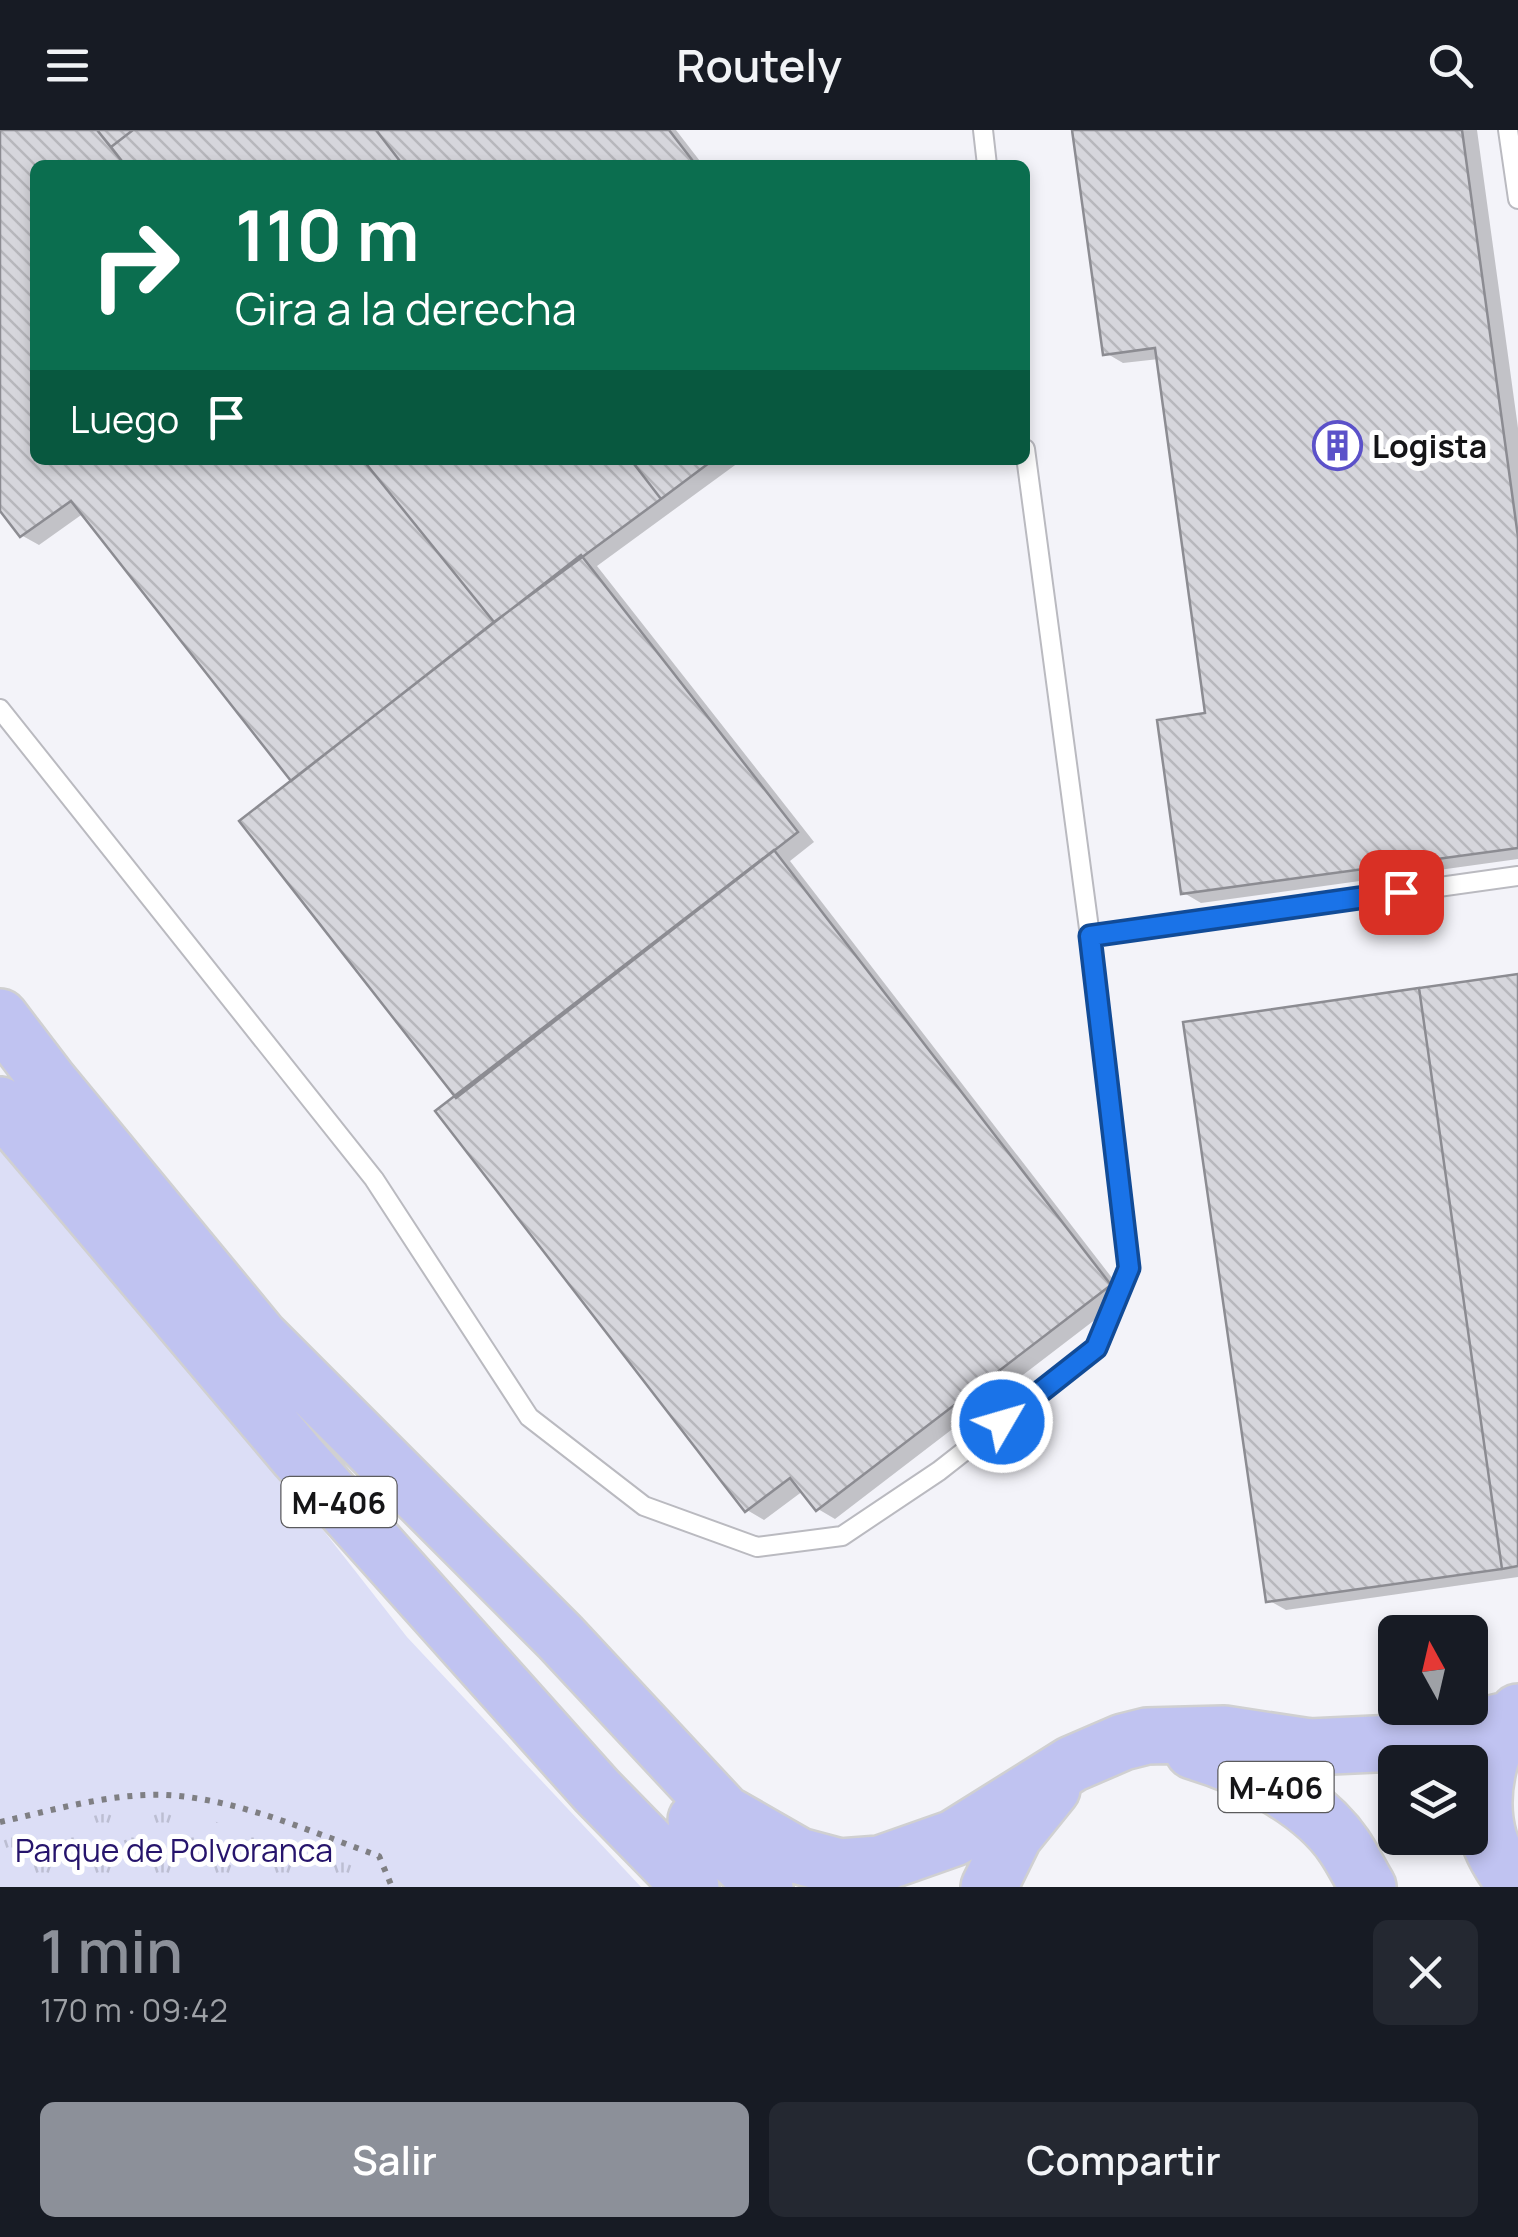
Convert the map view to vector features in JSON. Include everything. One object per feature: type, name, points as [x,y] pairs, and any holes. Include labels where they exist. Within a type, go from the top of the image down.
[{"type":"highway","name":"M-406","points":[[0,1017],[260,1336],[632,1757],[765,1887]]},
{"type":"highway","name":"M-406","points":[[1,1107],[298,1456],[597,1791],[692,1887]]},
{"type":"highway","name":"M-406","points":[[288,1366],[560,1637],[724,1813],[799,1856],[840,1867],[880,1864],[954,1838],[1072,1764],[1147,1736],[1224,1734],[1310,1747],[1418,1742],[1514,1716]]},
{"type":"highway","points":[[1494,1859],[1483,1796],[1491,1755],[1514,1716]]},
{"type":"highway","name":"M-406","points":[[1147,1736],[1236,1764],[1293,1797],[1342,1843],[1368,1887]]},
{"type":"highway","name":"M-406","points":[[1310,1747],[1378,1773]]},
{"type":"highway","points":[[989,1887],[1014,1836],[1072,1764]]},
{"type":"lane","points":[[983,130],[986,160]]},
{"type":"lane","points":[[1508,130],[1518,199]]},
{"type":"lane","points":[[0,709],[374,1180],[529,1418],[644,1506],[758,1547],[842,1536],[939,1471],[1096,1348],[1129,1268],[1090,936],[1027,465]]},
{"type":"lane","points":[[1090,936],[1518,876]]},
{"type":"path","points":[[0,1822],[120,1797],[166,1795],[224,1803],[379,1856],[392,1887]]},
{"type":"green space","points":[[0,1118],[407,1637],[641,1887],[0,1887]]},
{"type":"green space","name":"Parque de Polvoranca","points":[[172,1809],[440,1887],[0,1887],[0,1834],[103,1814]]},
{"type":"building","points":[[0,130],[97,130],[121,160],[30,160],[30,465],[367,465],[494,622],[291,781],[71,501],[20,537],[0,511]]},
{"type":"building","points":[[97,130],[133,130],[111,147]]},
{"type":"building","points":[[133,130],[376,130],[399,160],[121,160],[111,147]]},
{"type":"building","points":[[376,130],[669,130],[692,160],[399,160]]},
{"type":"building","name":"Logista","points":[[1072,130],[1462,130],[1518,537],[1518,848],[1181,894],[1157,720],[1205,713],[1155,348],[1103,355]]},
{"type":"building","points":[[367,465],[635,465],[661,499],[494,622]]},
{"type":"building","points":[[635,465],[706,465],[661,499]]},
{"type":"building","points":[[581,555],[798,832],[456,1098],[239,821]]},
{"type":"building","points":[[774,850],[1111,1285],[816,1511],[790,1478],[745,1512],[435,1111]]},
{"type":"building","points":[[1518,974],[1518,1566],[1502,1569],[1419,988]]},
{"type":"building","points":[[1419,988],[1502,1569],[1266,1602],[1183,1022]]},
{"type":"place","name":"Logista","points":[[1337,446]]},
{"type":"route","points":[[1002,1422],[1096,1348],[1129,1268],[1090,936],[1401,892]]}]
